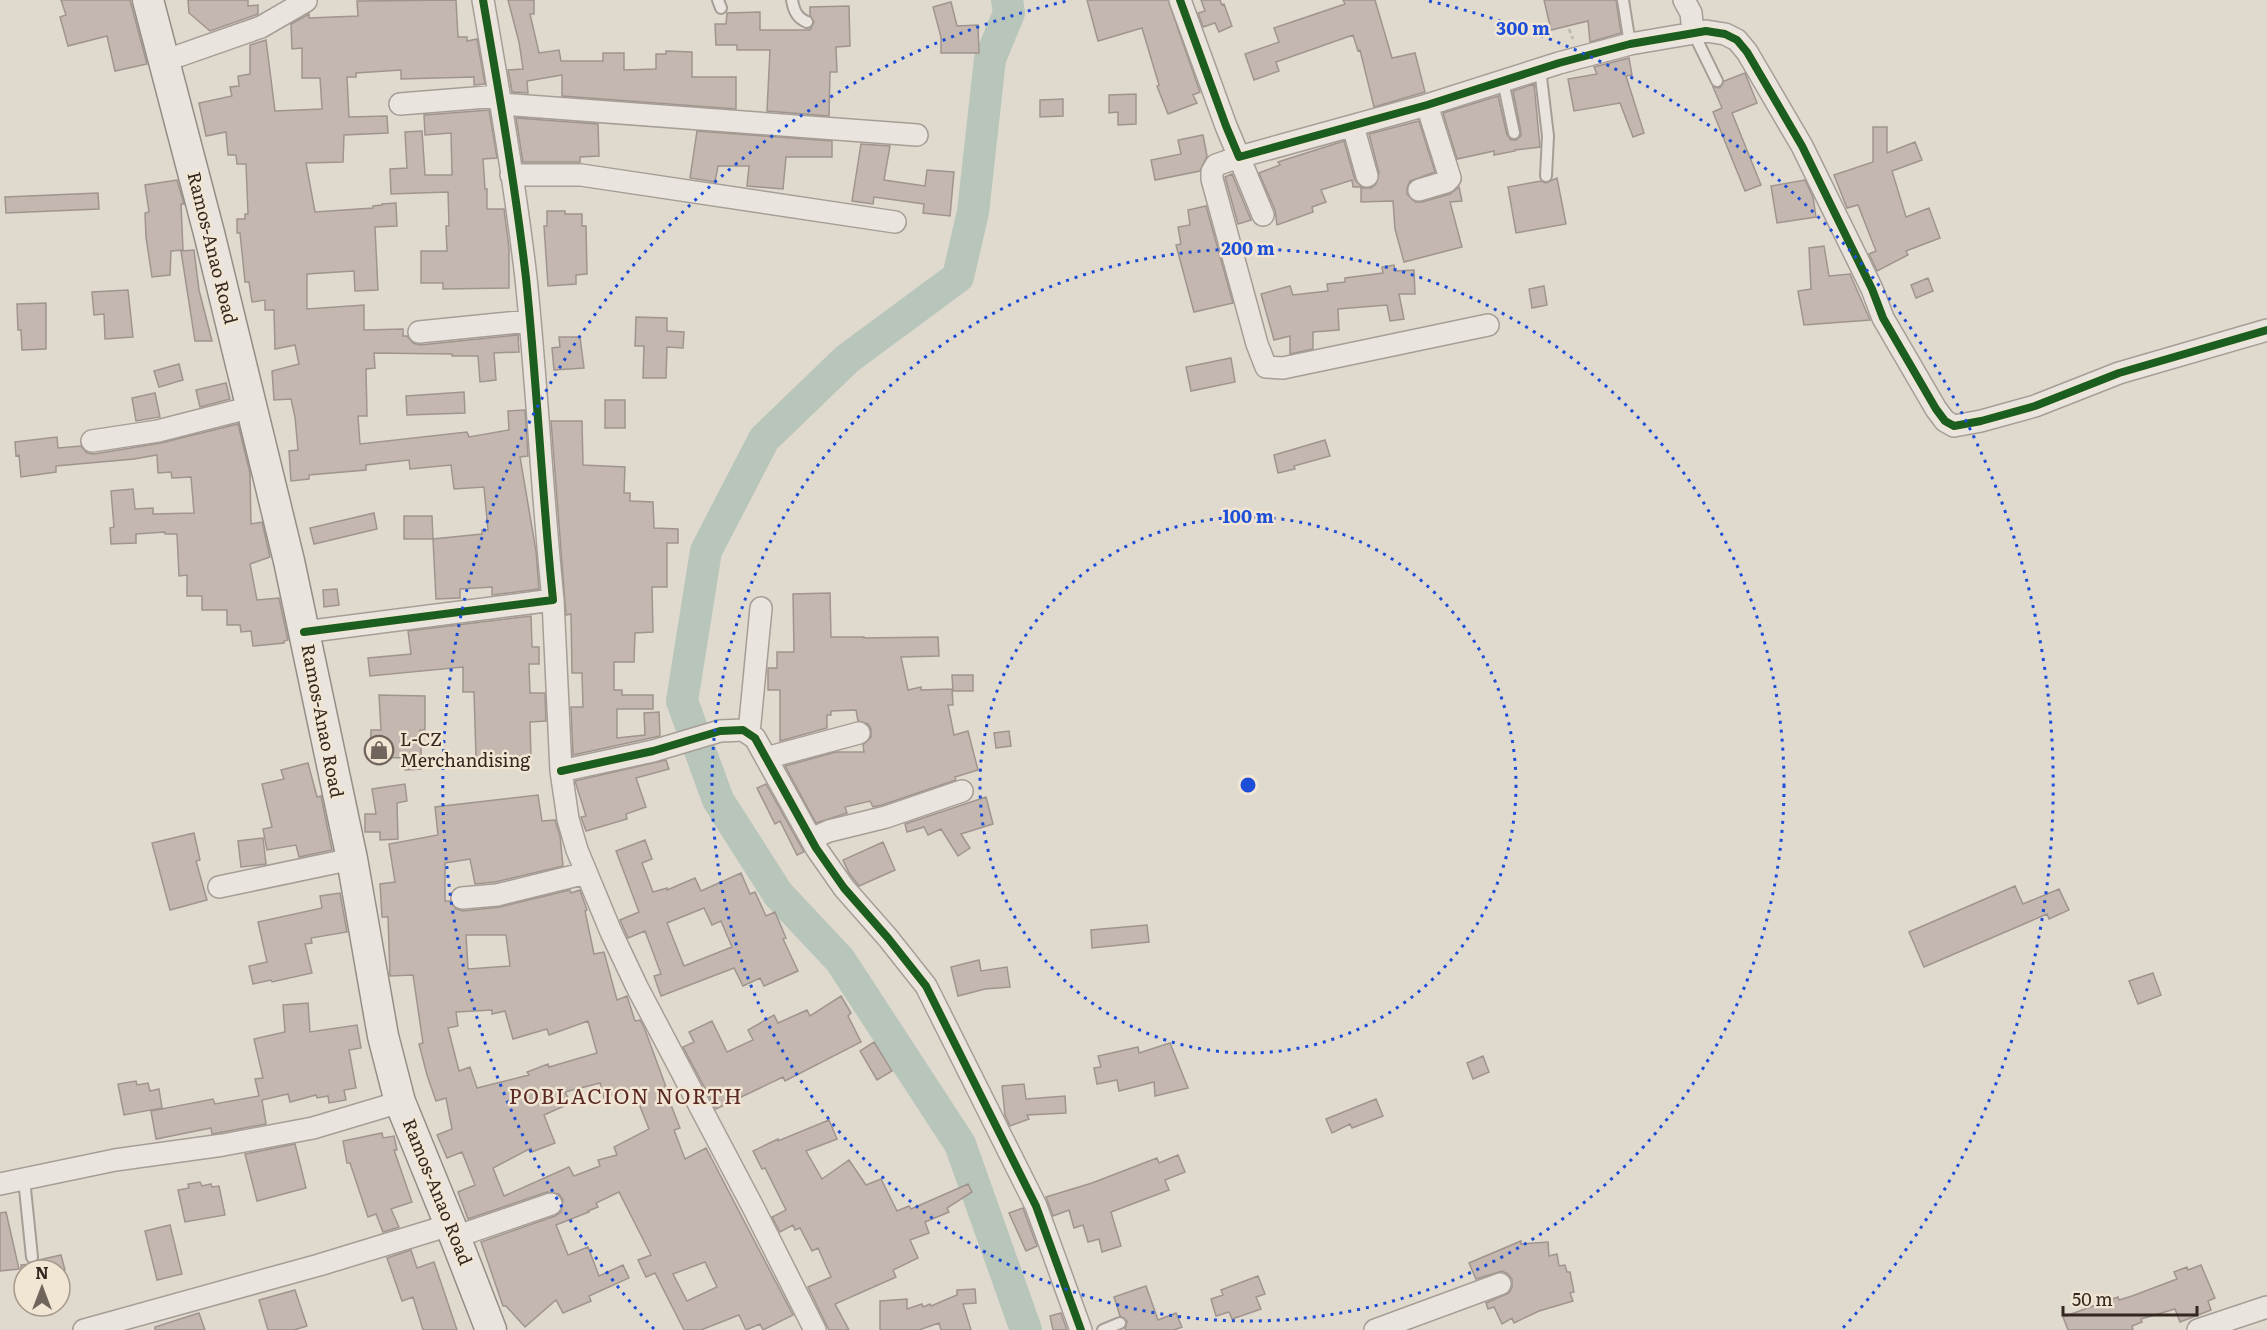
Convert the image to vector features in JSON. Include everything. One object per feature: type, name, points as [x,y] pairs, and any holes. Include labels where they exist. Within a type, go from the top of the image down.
[{"type":"main road","name":"Ramos-Anao Road","points":[[148,0],[252,407],[304,632],[337,798],[352,859],[383,1035],[400,1102],[453,1231],[490,1330]]},
{"type":"street","points":[[483,0],[511,175],[530,321],[542,492],[553,600],[561,771],[568,819],[586,873],[637,987],[815,1330]]},
{"type":"street","points":[[1180,0],[1226,126],[1263,215]]},
{"type":"street","points":[[1684,0],[1691,13],[1693,32]]},
{"type":"street","points":[[164,62],[261,27],[306,1]]},
{"type":"street","points":[[1488,325],[1283,368],[1266,367],[1257,344],[1212,172],[1216,165],[1239,157],[1427,105],[1540,69],[1630,44],[1706,31],[1725,34],[1737,40],[1747,52],[1802,146],[1872,288],[1883,318],[1945,422],[1954,426],[1981,422],[2035,406],[2120,373],[2267,330]]},
{"type":"street","points":[[400,104],[500,100],[917,135]]},
{"type":"street","points":[[1419,190],[1446,182],[1450,178],[1427,105]]},
{"type":"street","points":[[1353,126],[1367,176]]},
{"type":"street","points":[[511,175],[582,176],[895,222]]},
{"type":"street","points":[[419,332],[530,321]]},
{"type":"street","points":[[92,441],[158,431],[252,407]]},
{"type":"street","points":[[304,632],[553,600]]},
{"type":"street","points":[[749,732],[761,608]]},
{"type":"street","points":[[561,771],[685,743],[720,731],[743,730],[755,738],[811,839],[844,888],[926,986],[1036,1206],[1081,1330]]},
{"type":"street","points":[[766,758],[859,733]]},
{"type":"street","points":[[811,839],[829,831],[886,817],[962,791]]},
{"type":"street","points":[[219,887],[352,859]]},
{"type":"street","points":[[462,898],[497,896],[586,873]]},
{"type":"street","points":[[0,1184],[115,1160],[223,1145],[313,1128],[400,1102]]},
{"type":"street","points":[[84,1330],[551,1204]]},
{"type":"street","points":[[1375,1330],[1500,1284]]},
{"type":"street","points":[[2198,1330],[2267,1307]]},
{"type":"lane","points":[[792,0],[799,18],[807,22]]},
{"type":"lane","points":[[1623,0],[1630,44]]},
{"type":"lane","points":[[1693,32],[1717,81]]},
{"type":"lane","points":[[1540,69],[1548,136],[1546,176]]},
{"type":"lane","points":[[1503,81],[1514,133]]},
{"type":"lane","points":[[24,1179],[32,1257]]},
{"type":"lane","points":[[1103,1330],[1120,1323]]},
{"type":"building","points":[[61,0],[130,0],[147,64],[115,71],[107,36],[68,46],[60,17],[66,15]]},
{"type":"building","points":[[188,0],[248,0],[248,6],[258,5],[258,14],[210,31],[189,13]]},
{"type":"building","points":[[456,0],[458,37],[467,37],[467,41],[477,39],[485,84],[474,85],[474,77],[401,79],[401,70],[356,73],[356,77],[347,77],[349,117],[387,116],[388,133],[344,135],[343,162],[306,163],[315,212],[373,208],[373,206],[382,204],[396,203],[397,226],[375,227],[378,290],[355,291],[354,271],[307,274],[307,309],[364,305],[364,330],[403,329],[403,336],[407,336],[413,343],[420,345],[518,335],[519,352],[494,353],[496,380],[480,382],[478,356],[374,353],[375,368],[366,369],[367,416],[358,416],[360,444],[467,432],[469,437],[509,430],[508,411],[525,410],[528,456],[520,457],[536,551],[539,589],[492,595],[492,587],[460,589],[460,598],[436,599],[433,539],[482,534],[482,530],[488,530],[484,487],[454,489],[451,465],[410,469],[409,460],[366,465],[366,470],[309,475],[309,479],[291,481],[289,451],[298,450],[295,417],[291,399],[274,400],[272,371],[299,364],[295,345],[275,349],[274,310],[265,310],[265,300],[252,302],[249,282],[245,282],[240,233],[237,233],[237,219],[245,219],[245,214],[248,214],[246,164],[237,164],[236,155],[228,155],[226,132],[206,136],[199,103],[232,96],[230,87],[239,86],[238,76],[250,74],[250,45],[266,40],[275,111],[322,109],[320,78],[302,78],[302,48],[292,49],[291,24],[309,14],[309,18],[358,16],[357,1]]},
{"type":"building","points":[[508,0],[534,0],[534,14],[530,14],[539,53],[559,50],[561,61],[603,61],[603,53],[624,53],[624,70],[656,69],[656,54],[666,54],[666,51],[692,52],[692,77],[736,77],[736,109],[562,96],[562,75],[527,81],[528,93],[512,92],[508,70],[523,69],[519,42]]},
{"type":"building","points":[[1087,0],[1168,0],[1200,92],[1193,95],[1197,103],[1168,114],[1157,86],[1159,85],[1142,28],[1098,41]]},
{"type":"building","points":[[1201,0],[1220,0],[1222,5],[1224,4],[1232,26],[1219,32],[1215,23],[1203,27],[1198,13],[1205,11]]},
{"type":"building","points":[[1343,0],[1375,0],[1392,58],[1415,53],[1425,92],[1374,107],[1360,50],[1358,51],[1353,35],[1276,62],[1279,71],[1254,80],[1245,54],[1279,42],[1274,28],[1345,4]]},
{"type":"building","points":[[1544,0],[1616,0],[1621,33],[1590,42],[1588,21],[1551,30]]},
{"type":"building","points":[[951,2],[957,26],[978,25],[979,53],[941,53],[941,37],[933,7]]},
{"type":"building","points":[[849,6],[850,46],[836,47],[837,72],[830,72],[829,116],[767,111],[770,50],[737,50],[737,45],[716,45],[715,24],[726,24],[727,13],[760,12],[760,30],[810,30],[814,22],[810,15],[810,7]]},
{"type":"building","points":[[1629,58],[1632,75],[1626,76],[1644,133],[1633,137],[1620,103],[1574,111],[1568,79],[1597,74],[1594,67]]},
{"type":"building","points":[[1745,73],[1757,103],[1732,113],[1761,185],[1745,191],[1713,112],[1722,108],[1713,87],[1720,88],[1724,81]]},
{"type":"building","points":[[1534,84],[1540,147],[1494,155],[1494,151],[1457,159],[1443,113],[1498,96],[1507,135],[1511,140],[1516,140],[1521,136],[1521,132],[1513,91]]},
{"type":"building","points":[[1136,94],[1136,124],[1118,125],[1118,112],[1109,113],[1109,95]]},
{"type":"building","points":[[1063,99],[1063,116],[1040,117],[1040,100]]},
{"type":"building","points":[[489,110],[497,158],[483,159],[487,209],[504,209],[509,248],[509,288],[443,289],[443,283],[421,283],[421,251],[447,251],[448,192],[391,194],[390,169],[407,168],[405,132],[422,131],[425,175],[452,175],[451,133],[425,135],[424,115]]},
{"type":"building","points":[[516,118],[598,124],[599,156],[580,157],[580,162],[523,162]]},
{"type":"building","points":[[1419,121],[1435,172],[1410,181],[1407,194],[1415,202],[1422,202],[1450,194],[1459,187],[1462,201],[1450,202],[1462,247],[1404,262],[1395,229],[1393,201],[1361,202],[1361,187],[1353,187],[1352,180],[1321,190],[1326,202],[1312,207],[1313,212],[1277,225],[1275,210],[1259,173],[1280,165],[1278,162],[1344,141],[1355,180],[1363,188],[1371,188],[1376,184],[1379,173],[1369,134]]},
{"type":"building","points":[[1873,127],[1887,127],[1887,153],[1915,142],[1922,160],[1892,171],[1906,217],[1929,208],[1940,238],[1906,251],[1908,255],[1877,271],[1869,254],[1876,251],[1858,205],[1847,208],[1834,175],[1873,162]]},
{"type":"building","points":[[697,131],[832,141],[832,157],[786,157],[783,189],[747,186],[749,166],[718,166],[715,182],[690,178]]},
{"type":"building","points":[[1203,135],[1207,156],[1200,171],[1155,180],[1151,160],[1181,154],[1178,140]]},
{"type":"building","points":[[861,144],[890,146],[884,180],[925,186],[927,170],[954,172],[950,216],[923,213],[924,204],[874,197],[873,204],[852,201]]},
{"type":"building","points":[[1232,174],[1251,220],[1238,224],[1225,177]]},
{"type":"building","points":[[1557,178],[1566,224],[1516,233],[1508,187],[1541,181],[1546,183]]},
{"type":"building","points":[[177,180],[184,204],[181,204],[183,250],[171,251],[170,275],[152,277],[146,237],[145,213],[149,212],[145,185]]},
{"type":"building","points":[[1805,180],[1813,197],[1816,217],[1777,223],[1771,186]]},
{"type":"building","points":[[98,193],[99,209],[6,213],[5,197]]},
{"type":"building","points":[[1206,206],[1233,303],[1194,312],[1176,245],[1181,244],[1178,227],[1190,225],[1188,210]]},
{"type":"building","points":[[547,211],[582,214],[582,226],[586,226],[587,274],[576,275],[576,284],[548,286],[544,226],[547,226]]},
{"type":"building","points":[[1824,246],[1829,276],[1850,274],[1870,320],[1804,325],[1798,291],[1811,289],[1809,248]]},
{"type":"building","points":[[194,250],[199,290],[212,341],[195,341],[181,251]]},
{"type":"building","points":[[1394,265],[1395,271],[1414,270],[1415,294],[1399,294],[1404,319],[1390,321],[1387,305],[1338,309],[1339,330],[1313,332],[1313,349],[1290,354],[1290,336],[1274,340],[1261,294],[1290,286],[1293,295],[1328,291],[1327,284],[1345,282],[1345,278],[1383,273],[1382,267]]},
{"type":"building","points":[[1928,278],[1933,291],[1916,298],[1911,285]]},
{"type":"building","points":[[1544,286],[1547,305],[1532,308],[1529,289]]},
{"type":"building","points":[[128,290],[133,337],[105,339],[104,314],[94,315],[92,292]]},
{"type":"building","points":[[46,303],[46,349],[22,350],[21,330],[18,330],[17,304]]},
{"type":"building","points":[[636,317],[667,318],[667,331],[684,332],[683,348],[667,347],[666,378],[643,378],[644,346],[635,346]]},
{"type":"building","points":[[559,337],[580,337],[584,368],[554,370],[552,348],[560,347]]},
{"type":"building","points":[[1231,358],[1235,382],[1191,391],[1186,367]]},
{"type":"building","points":[[179,364],[183,380],[159,387],[154,371]]},
{"type":"building","points":[[226,383],[230,399],[200,407],[196,390]]},
{"type":"building","points":[[464,392],[465,413],[407,415],[406,396]]},
{"type":"building","points":[[155,393],[160,417],[136,421],[132,398]]},
{"type":"building","points":[[605,400],[625,400],[625,428],[605,428]]},
{"type":"building","points":[[551,421],[582,421],[583,465],[625,467],[624,493],[630,493],[630,501],[653,502],[654,528],[678,529],[678,543],[667,543],[667,587],[652,587],[653,632],[635,633],[634,662],[614,662],[614,690],[622,690],[622,695],[653,695],[653,709],[617,709],[617,738],[645,735],[644,713],[659,712],[660,736],[573,755],[571,707],[583,707],[582,673],[572,673],[571,614],[566,615]]},
{"type":"building","points":[[238,424],[250,473],[251,524],[262,522],[270,557],[250,564],[257,600],[279,598],[288,640],[284,643],[253,646],[251,631],[241,632],[240,625],[227,625],[227,610],[202,610],[202,596],[187,596],[187,575],[179,576],[177,534],[165,534],[165,532],[136,534],[136,543],[111,544],[110,528],[114,527],[111,491],[133,489],[135,509],[153,508],[153,514],[194,513],[191,477],[172,478],[171,472],[158,473],[157,455],[56,466],[56,472],[21,477],[19,455],[16,456],[15,442],[57,437],[58,448],[81,446],[87,453],[94,454],[161,443]]},
{"type":"building","points":[[1325,440],[1330,456],[1278,473],[1274,455]]},
{"type":"building","points":[[374,513],[377,529],[314,544],[310,528]]},
{"type":"building","points":[[404,516],[432,516],[433,539],[404,539]]},
{"type":"building","points":[[337,589],[339,605],[324,607],[323,590]]},
{"type":"building","points":[[830,593],[831,637],[938,637],[939,656],[901,657],[908,690],[921,687],[921,690],[952,689],[953,705],[948,705],[954,735],[968,731],[978,770],[955,777],[956,780],[882,805],[873,807],[870,801],[845,807],[847,813],[816,823],[785,766],[836,752],[864,752],[863,745],[871,737],[871,729],[868,724],[858,721],[856,710],[831,711],[831,715],[827,715],[827,728],[780,741],[780,690],[768,690],[768,668],[777,668],[777,652],[794,652],[793,594]]},
{"type":"building","points":[[531,616],[532,647],[539,647],[539,664],[529,664],[530,693],[545,693],[546,721],[530,722],[531,756],[476,757],[474,692],[463,692],[463,667],[370,676],[368,658],[411,654],[408,631]]},
{"type":"building","points":[[952,675],[973,675],[973,691],[953,691]]},
{"type":"building","points":[[379,695],[425,696],[425,730],[420,730],[422,769],[405,770],[404,758],[370,757],[371,730],[381,730]]},
{"type":"building","points":[[1009,731],[1011,746],[996,748],[994,733]]},
{"type":"building","points":[[666,760],[669,769],[636,778],[646,807],[626,814],[627,819],[586,831],[581,817],[586,816],[575,781]]},
{"type":"building","points":[[308,763],[317,797],[321,796],[332,850],[299,857],[296,845],[267,850],[263,829],[272,827],[262,784],[284,779],[281,770]]},
{"type":"building","points":[[405,784],[407,801],[397,803],[398,839],[380,840],[380,832],[365,832],[365,814],[376,814],[372,789]]},
{"type":"building","points":[[766,784],[804,852],[797,855],[780,821],[775,824],[757,788]]},
{"type":"building","points":[[538,795],[542,821],[555,820],[560,836],[563,866],[495,882],[475,884],[470,859],[445,863],[445,901],[450,901],[456,909],[463,911],[500,907],[570,890],[571,893],[580,890],[587,910],[585,911],[594,954],[604,952],[617,1000],[627,996],[635,1021],[640,1020],[644,1027],[680,1128],[674,1130],[685,1159],[706,1148],[793,1315],[763,1330],[760,1324],[746,1330],[739,1315],[701,1330],[684,1330],[655,1273],[646,1277],[638,1260],[651,1255],[619,1192],[596,1203],[598,1207],[589,1212],[556,1225],[568,1255],[588,1247],[599,1276],[623,1265],[629,1278],[589,1296],[591,1301],[563,1313],[556,1300],[525,1327],[506,1306],[503,1306],[481,1242],[555,1216],[561,1212],[563,1200],[559,1194],[547,1192],[468,1219],[458,1192],[475,1185],[462,1152],[447,1158],[437,1135],[452,1129],[446,1098],[436,1101],[427,1075],[419,1044],[423,1043],[413,975],[390,976],[388,917],[382,917],[380,884],[395,882],[389,844],[438,835],[435,807]],"holes":[[[466,935],[506,935],[510,966],[468,969]],[[492,1010],[492,1014],[505,1011],[513,1039],[547,1029],[549,1035],[588,1021],[597,1053],[549,1067],[548,1064],[527,1072],[529,1075],[477,1088],[470,1067],[459,1071],[448,1028],[458,1026],[456,1012]],[[600,1083],[604,1098],[633,1089],[649,1129],[614,1147],[617,1155],[598,1160],[600,1166],[574,1176],[569,1167],[504,1196],[493,1168],[531,1148],[532,1152],[555,1143],[544,1115],[571,1103],[565,1092]],[[705,1262],[717,1287],[687,1301],[673,1274]]]},
{"type":"building","points":[[986,797],[993,824],[961,834],[970,848],[958,856],[941,829],[928,835],[924,827],[907,832],[905,824]]},
{"type":"building","points":[[194,833],[200,860],[196,861],[207,900],[170,910],[152,843]]},
{"type":"building","points":[[263,838],[266,864],[241,867],[238,841]]},
{"type":"building","points":[[645,840],[652,859],[642,863],[653,892],[667,888],[667,890],[695,878],[701,891],[741,873],[750,894],[755,892],[766,916],[775,912],[786,938],[783,939],[798,971],[764,986],[760,978],[743,986],[734,968],[661,996],[654,976],[661,974],[645,931],[628,938],[620,920],[639,912],[616,851]],"holes":[[[704,908],[712,925],[721,921],[732,947],[684,966],[667,923]]]},
{"type":"building","points":[[883,842],[895,870],[859,886],[843,860]]},
{"type":"building","points":[[2015,886],[2023,904],[2059,889],[2069,910],[2049,919],[2047,914],[1924,967],[1909,932]]},
{"type":"building","points":[[340,893],[347,932],[311,938],[312,943],[305,944],[312,973],[253,984],[249,966],[267,962],[258,922],[322,908],[320,896]]},
{"type":"building","points":[[1147,925],[1149,942],[1092,948],[1091,930]]},
{"type":"building","points":[[979,960],[981,971],[1007,967],[1010,987],[985,989],[958,996],[951,967]]},
{"type":"building","points":[[2153,973],[2161,995],[2138,1004],[2129,981]]},
{"type":"building","points":[[841,996],[851,1013],[848,1016],[861,1042],[785,1081],[783,1077],[716,1109],[683,1047],[694,1042],[689,1032],[712,1021],[727,1052],[753,1040],[748,1030],[774,1015],[778,1023],[807,1010],[810,1016]]},
{"type":"building","points":[[308,1003],[310,1032],[357,1025],[361,1048],[349,1050],[356,1088],[344,1090],[346,1100],[329,1103],[328,1096],[317,1098],[316,1095],[290,1102],[288,1094],[262,1100],[266,1124],[212,1134],[211,1128],[156,1139],[151,1111],[213,1099],[215,1104],[259,1096],[255,1079],[263,1078],[254,1039],[285,1032],[283,1005]]},
{"type":"building","points":[[874,1042],[892,1071],[877,1080],[860,1051]]},
{"type":"building","points":[[1170,1043],[1188,1088],[1155,1096],[1154,1082],[1119,1091],[1117,1080],[1097,1084],[1094,1068],[1101,1067],[1098,1056],[1138,1047],[1139,1053]]},
{"type":"building","points":[[1483,1056],[1489,1072],[1473,1079],[1467,1063]]},
{"type":"building","points":[[136,1081],[137,1085],[148,1083],[150,1091],[159,1089],[162,1108],[124,1115],[118,1084]]},
{"type":"building","points":[[1024,1084],[1026,1099],[1065,1096],[1066,1113],[1027,1115],[1029,1119],[1010,1126],[1005,1115],[1002,1086]]},
{"type":"building","points":[[1376,1099],[1383,1116],[1352,1128],[1350,1124],[1332,1133],[1326,1119]]},
{"type":"building","points":[[829,1120],[837,1139],[806,1151],[822,1179],[849,1160],[866,1185],[881,1179],[897,1211],[909,1206],[911,1209],[968,1184],[972,1192],[947,1208],[949,1212],[925,1222],[929,1233],[910,1240],[918,1258],[893,1270],[896,1277],[835,1304],[849,1330],[829,1330],[808,1287],[831,1277],[818,1248],[812,1251],[800,1228],[795,1230],[793,1225],[780,1232],[772,1217],[786,1210],[765,1168],[762,1169],[753,1151]]},
{"type":"building","points":[[382,1133],[383,1138],[394,1136],[397,1150],[394,1150],[412,1202],[391,1209],[399,1227],[383,1232],[376,1214],[368,1217],[350,1163],[347,1163],[343,1141]]},
{"type":"building","points":[[295,1144],[306,1188],[257,1201],[245,1154]]},
{"type":"building","points":[[1178,1155],[1185,1172],[1165,1180],[1169,1190],[1111,1212],[1121,1246],[1102,1252],[1099,1239],[1088,1242],[1083,1225],[1074,1228],[1069,1210],[1053,1216],[1046,1197],[1092,1183],[1157,1158],[1159,1163]]},
{"type":"building","points":[[200,1182],[202,1186],[211,1184],[212,1187],[219,1186],[225,1215],[185,1222],[178,1190],[189,1188],[188,1184]]},
{"type":"building","points":[[1023,1208],[1037,1246],[1026,1251],[1009,1213]]},
{"type":"building","points":[[6,1212],[16,1258],[12,1258],[12,1270],[0,1271],[0,1213]]},
{"type":"building","points":[[170,1225],[182,1274],[157,1280],[145,1231]]},
{"type":"building","points":[[1521,1241],[1521,1244],[1548,1242],[1549,1256],[1557,1254],[1559,1266],[1565,1265],[1567,1272],[1570,1272],[1574,1292],[1570,1293],[1573,1301],[1539,1311],[1514,1323],[1512,1318],[1502,1324],[1494,1307],[1488,1309],[1486,1303],[1509,1293],[1512,1279],[1502,1271],[1476,1279],[1469,1263]]},
{"type":"building","points":[[411,1250],[417,1268],[434,1262],[457,1330],[423,1330],[413,1297],[402,1301],[387,1258]]},
{"type":"building","points":[[2201,1265],[2215,1298],[2208,1301],[2211,1310],[2180,1322],[2175,1309],[2141,1319],[2142,1322],[2132,1326],[2133,1330],[2068,1330],[2063,1317],[2118,1297],[2119,1300],[2132,1296],[2177,1279],[2174,1272]]},
{"type":"building","points":[[1258,1276],[1265,1294],[1256,1297],[1261,1309],[1232,1319],[1229,1312],[1216,1316],[1211,1299],[1223,1295],[1221,1290]]},
{"type":"building","points":[[1146,1286],[1158,1320],[1176,1313],[1182,1327],[1174,1330],[1125,1330],[1127,1321],[1120,1316],[1114,1297]]},
{"type":"building","points":[[975,1289],[976,1303],[963,1304],[971,1330],[941,1330],[939,1323],[919,1330],[880,1330],[880,1301],[907,1299],[907,1309],[922,1304],[923,1307],[930,1304],[931,1306],[957,1295],[957,1290]]},
{"type":"building","points":[[295,1290],[307,1326],[294,1330],[268,1330],[259,1300]]},
{"type":"building","points":[[199,1313],[205,1330],[155,1330],[155,1327]]},
{"type":"building","points":[[1061,1313],[1067,1330],[1053,1330],[1050,1316]]},
{"type":"waterway","points":[[1007,0],[1009,13],[990,59],[973,212],[958,277],[847,359],[764,439],[706,551],[682,701],[718,800],[778,894],[840,960],[960,1144],[1026,1330]]},
{"type":"cycle path","points":[[304,632],[553,600],[526,278],[512,173],[483,0]]},
{"type":"cycle path","points":[[1180,0],[1239,157],[1427,105],[1559,63],[1630,44],[1706,31],[1725,34],[1737,40],[1747,52],[1802,146],[1872,289],[1883,318],[1936,409],[1945,421],[1954,426],[2035,406],[2119,373],[2267,330]]},
{"type":"cycle path","points":[[561,771],[653,751],[720,731],[743,730],[755,738],[816,848],[844,888],[926,986],[1036,1206],[1081,1330]]},
{"type":"place","name":"L-CZ Merchandising","points":[[379,750]]},
{"type":"district","name":"POBLACION NORTH","points":[[626,1097]]}]
